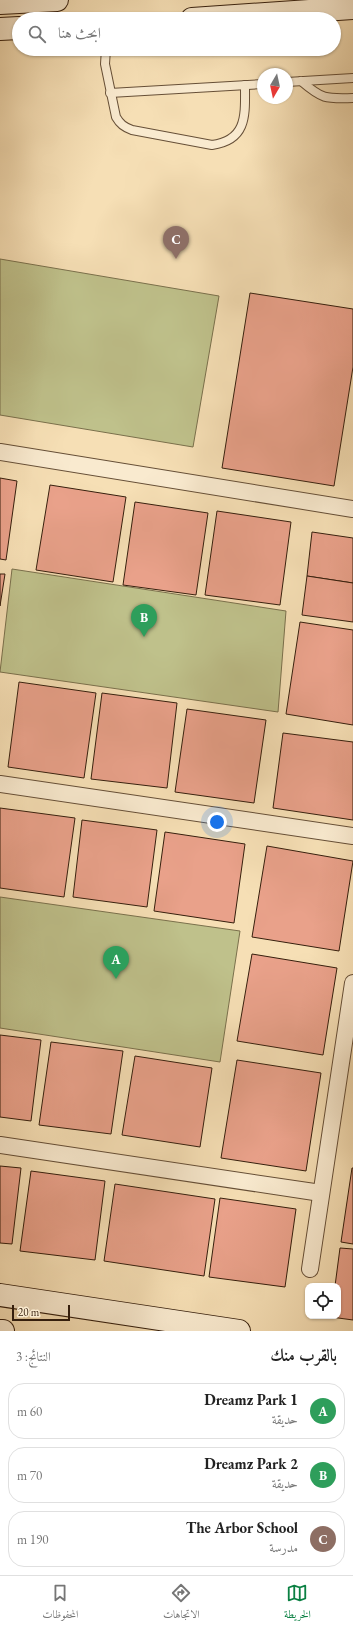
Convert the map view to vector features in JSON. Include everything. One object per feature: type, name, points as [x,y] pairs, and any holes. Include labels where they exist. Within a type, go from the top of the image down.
[{"type":"street","points":[[0,3],[57,0]]},
{"type":"street","points":[[294,12],[353,8]]},
{"type":"street","points":[[0,29],[12,28]]},
{"type":"street","points":[[0,452],[353,509]]},
{"type":"street","points":[[0,784],[353,836]]},
{"type":"street","points":[[310,1269],[348,1044],[353,983]]},
{"type":"street","points":[[0,1144],[322,1193]]},
{"type":"street","points":[[0,1295],[239,1331]]},
{"type":"lane","points":[[106,56],[105,64],[116,117],[125,128],[132,130],[212,145],[223,143],[235,136],[243,125],[245,85]]},
{"type":"lane","points":[[293,82],[353,78]]},
{"type":"lane","points":[[301,81],[323,97],[334,99],[353,98]]},
{"type":"lane","points":[[110,93],[257,84]]},
{"type":"green space","points":[[0,259],[219,296],[193,447],[0,415]]},
{"type":"green space","points":[[12,569],[286,611],[278,712],[0,672]]},
{"type":"green space","points":[[0,897],[240,931],[220,1062],[0,1028]]},
{"type":"building","points":[[250,293],[353,309],[353,367],[334,486],[222,468]]},
{"type":"building","points":[[0,478],[17,481],[6,560],[0,559]]},
{"type":"building","points":[[50,485],[126,497],[113,582],[36,570]]},
{"type":"building","points":[[135,502],[208,513],[196,595],[123,585]]},
{"type":"building","points":[[217,511],[291,522],[280,605],[205,595]]},
{"type":"building","points":[[312,532],[353,538],[353,583],[307,576]]},
{"type":"building","points":[[0,574],[5,574],[0,606]]},
{"type":"building","points":[[307,576],[353,583],[353,622],[302,615]]},
{"type":"building","points":[[300,622],[353,630],[353,725],[286,714]]},
{"type":"building","points":[[19,682],[96,693],[84,778],[8,767]]},
{"type":"building","points":[[102,693],[177,703],[167,788],[91,779]]},
{"type":"building","points":[[187,709],[266,720],[254,803],[175,792]]},
{"type":"building","points":[[283,733],[353,742],[353,820],[273,808]]},
{"type":"building","points":[[0,808],[75,818],[64,897],[0,888]]},
{"type":"building","points":[[82,820],[157,830],[147,907],[73,897]]},
{"type":"building","points":[[165,832],[245,844],[234,923],[154,911]]},
{"type":"building","points":[[267,846],[353,861],[339,951],[252,937]]},
{"type":"building","points":[[252,954],[337,968],[323,1055],[237,1041]]},
{"type":"building","points":[[0,1035],[41,1040],[31,1121],[0,1117]]},
{"type":"building","points":[[51,1042],[123,1051],[111,1134],[39,1125]]},
{"type":"building","points":[[135,1056],[212,1068],[200,1147],[122,1135]]},
{"type":"building","points":[[237,1060],[321,1073],[306,1171],[221,1158]]},
{"type":"building","points":[[0,1166],[21,1168],[12,1244],[0,1243]]},
{"type":"building","points":[[353,1168],[353,1244],[341,1242]]},
{"type":"building","points":[[31,1171],[105,1181],[95,1260],[20,1251]]},
{"type":"building","points":[[115,1184],[215,1199],[204,1276],[104,1261]]},
{"type":"building","points":[[220,1198],[296,1209],[285,1287],[209,1277]]},
{"type":"building","points":[[340,1248],[353,1249],[353,1320],[341,1318],[341,1283],[335,1283]]},
{"type":"place","name":"The Arbor School","points":[[176,259]]},
{"type":"place","name":"Dreamz Park 2","points":[[144,637]]},
{"type":"place","name":"Dreamz Park 1","points":[[116,979]]}]
